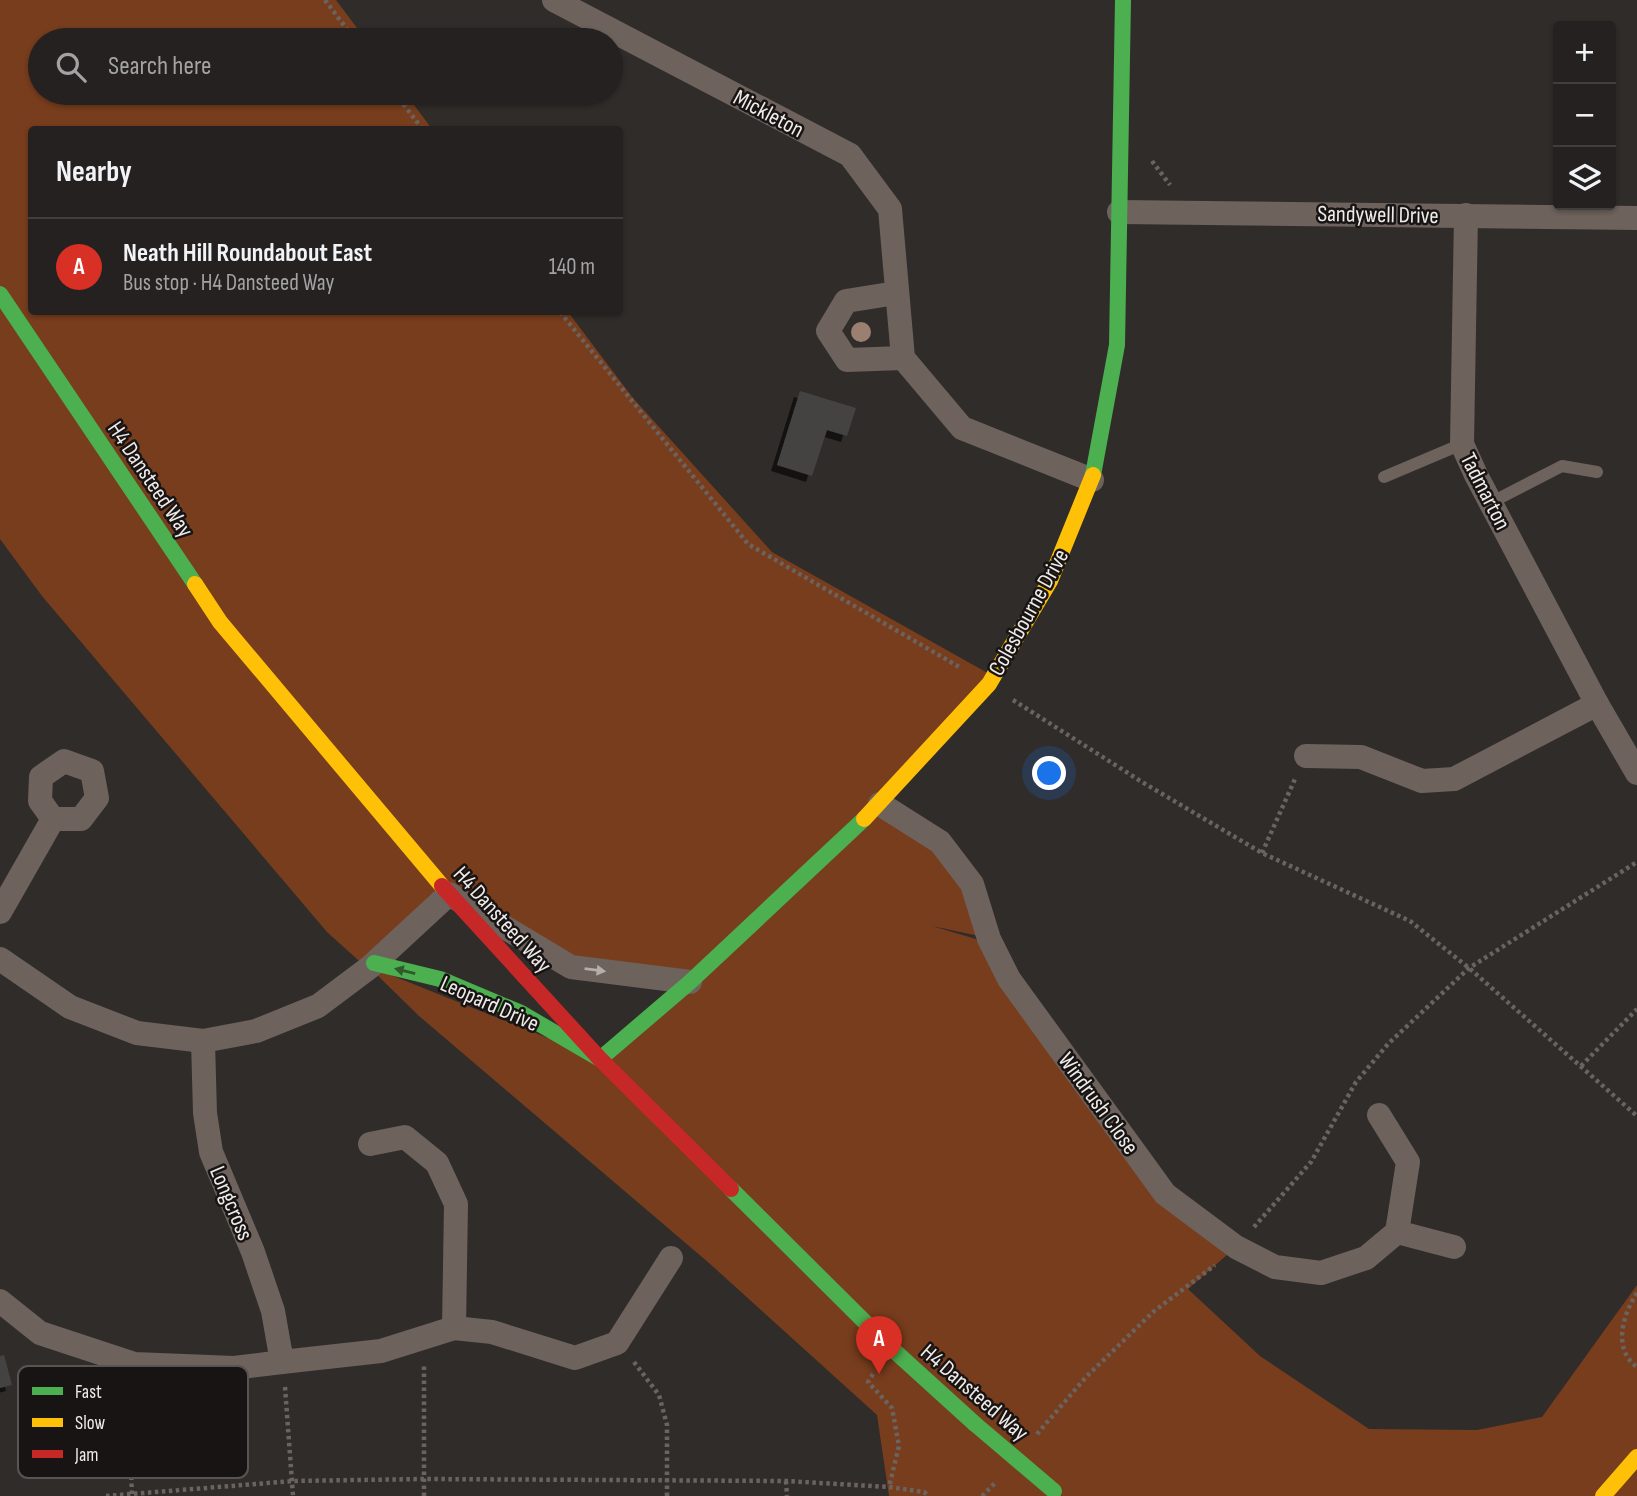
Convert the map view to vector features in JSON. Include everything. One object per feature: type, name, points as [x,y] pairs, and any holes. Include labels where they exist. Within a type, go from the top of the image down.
[{"type":"street","name":"Mickleton","points":[[554,0],[607,28]]},
{"type":"street","name":"Colesbourne Drive","points":[[600,1059],[690,982],[880,804],[989,684],[1050,582],[1092,480],[1117,345],[1123,0]]},
{"type":"street","name":"Mickleton","points":[[623,36],[850,155],[890,209],[903,358]]},
{"type":"street","name":"Sandywell Drive","points":[[1119,212],[1637,218]]},
{"type":"street","name":"Tadmarton","points":[[1466,215],[1462,444],[1597,704],[1637,773]]},
{"type":"street","points":[[896,293],[846,301],[828,331],[847,360],[903,358],[962,428],[1092,480]]},
{"type":"street","name":"H4 Dansteed Way","points":[[0,294],[220,622],[449,894],[600,1059],[889,1346],[1057,1493]]},
{"type":"street","points":[[1306,756],[1361,757],[1422,781],[1454,779],[1597,704]]},
{"type":"street","name":"Windrush Close","points":[[880,804],[940,842],[972,884],[989,939],[1009,979],[1165,1194],[1236,1247],[1275,1267],[1321,1273],[1366,1258],[1398,1233]]},
{"type":"street","points":[[0,912],[53,819]]},
{"type":"street","points":[[0,959],[69,1007],[137,1033],[203,1041],[256,1031],[317,1006],[374,963],[449,894],[571,967],[690,982]]},
{"type":"street","name":"Leopard Drive","points":[[374,963],[440,979],[522,1013],[600,1059]]},
{"type":"street","name":"Longcross","points":[[203,1041],[205,1113],[211,1152],[265,1287],[273,1311],[282,1362]]},
{"type":"street","points":[[1380,1115],[1408,1162],[1398,1233],[1454,1247]]},
{"type":"street","points":[[370,1144],[404,1137],[437,1163],[456,1204],[454,1328]]},
{"type":"street","points":[[248,1366],[381,1351],[454,1328],[492,1332],[575,1358],[617,1343],[671,1258]]},
{"type":"street","points":[[1,1304],[40,1334],[134,1364],[184,1366]]},
{"type":"street","points":[[1603,1496],[1637,1457]]},
{"type":"lane","points":[[1384,477],[1462,444]]},
{"type":"lane","points":[[1492,502],[1562,466],[1597,472]]},
{"type":"path","points":[[325,0],[346,28]]},
{"type":"path","points":[[404,105],[420,126]]},
{"type":"path","points":[[1150,158],[1174,190],[1174,211]]},
{"type":"path","points":[[562,315],[748,544],[989,684],[1142,782],[1262,853],[1410,921],[1469,968],[1637,1116]]},
{"type":"path","points":[[1262,853],[1306,756]]},
{"type":"path","points":[[1581,1066],[1637,1009]]},
{"type":"path","points":[[1637,1293],[1624,1318],[1622,1330],[1623,1349],[1631,1363],[1637,1367]]},
{"type":"path","points":[[424,1338],[424,1496]]},
{"type":"path","points":[[617,1343],[659,1395],[667,1425],[667,1496]]},
{"type":"path","points":[[889,1346],[868,1382],[892,1408],[899,1446],[889,1487]]},
{"type":"path","points":[[282,1362],[293,1496]]},
{"type":"path","points":[[131,1478],[132,1494]]},
{"type":"path","points":[[106,1496],[293,1481],[667,1479],[786,1481],[889,1487],[923,1492],[929,1496]]},
{"type":"path","points":[[786,1481],[787,1496]]},
{"type":"shaded area","points":[[0,0],[336,0],[357,28],[28,28],[28,105],[414,105],[430,126],[28,126],[28,315],[570,315],[633,398],[772,552],[993,676],[880,804],[972,884],[979,936],[932,926],[976,939],[1004,983],[1141,1164],[1236,1247],[1188,1289],[1260,1356],[1369,1429],[1477,1430],[1542,1417],[1637,1285],[1637,1496],[889,1496],[877,1415],[709,1263],[419,1016],[370,968],[327,932],[42,596],[0,539]],"holes":[[[449,894],[571,967],[689,982],[600,1059],[371,967]]]},
{"type":"building","points":[[800,391],[856,408],[847,436],[827,430],[812,476],[777,465]]},
{"type":"building","points":[[4,1355],[12,1385],[0,1388],[0,1356]]},
{"type":"traffic: fast","points":[[1093,475],[1117,345],[1123,0]]},
{"type":"traffic: fast","points":[[0,294],[195,584]]},
{"type":"traffic: fast","points":[[374,963],[440,979],[521,1013],[600,1059],[690,982],[864,819]]},
{"type":"traffic: fast","points":[[731,1189],[889,1346],[975,1424]]},
{"type":"traffic: fast","points":[[975,1424],[1054,1491]]},
{"type":"traffic: slow","points":[[864,819],[989,684],[1050,581],[1093,475]]},
{"type":"traffic: slow","points":[[195,584],[220,622],[442,886]]},
{"type":"traffic: slow","points":[[1603,1496],[1637,1457]]},
{"type":"traffic: jam","points":[[442,886],[600,1059],[731,1189]]},
{"type":"place","name":"Neath Hill Roundabout East","points":[[879,1374]]}]
